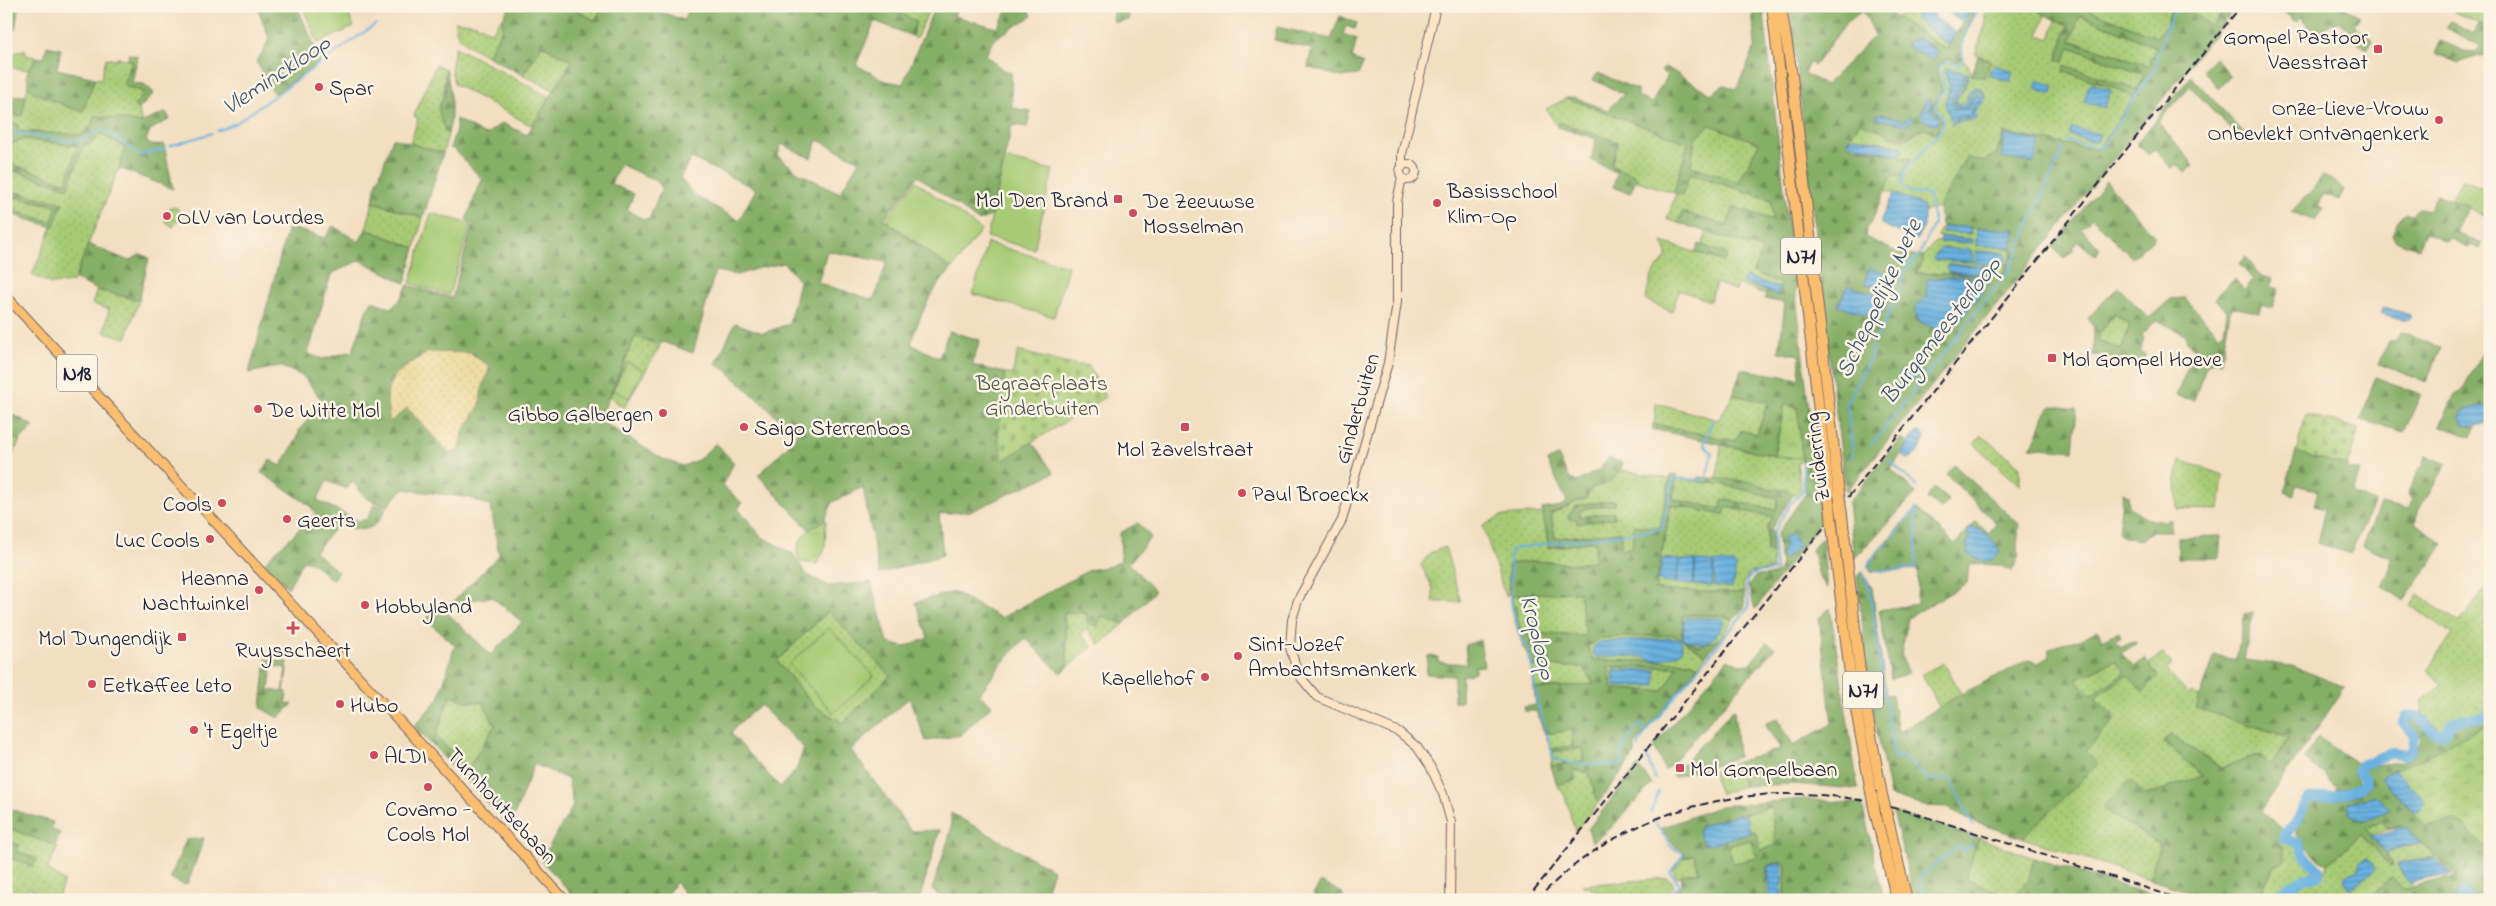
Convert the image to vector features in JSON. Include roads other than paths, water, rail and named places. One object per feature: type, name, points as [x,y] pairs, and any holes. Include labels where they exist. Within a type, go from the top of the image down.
[{"type":"highway","name":"Zuiderring","points":[[1772,6],[1851,682],[1871,792],[1897,900]]},
{"type":"highway","name":"Zuiderring","points":[[1781,6],[1792,76],[1861,680],[1882,795],[1907,900]]},
{"type":"main road","name":"Ginderbuiten","points":[[1436,6],[1403,151],[1404,178],[1398,192],[1397,302],[1388,363],[1342,520],[1298,600],[1292,620],[1290,647],[1298,674],[1317,697],[1399,732],[1417,747],[1430,766],[1443,794],[1451,822],[1450,900]]},
{"type":"main road","name":"Ginderbuiten","points":[[1404,178],[1414,178],[1416,173],[1414,166],[1405,165]]},
{"type":"main road","name":"Turnhoutsebaan","points":[[6,296],[565,900]]},
{"type":"water","points":[[1922,6],[1939,6],[1933,16],[1956,33],[1949,45],[1914,18]]},
{"type":"water","points":[[1939,6],[1968,6],[1971,9],[1963,23]]},
{"type":"water","points":[[1918,38],[1938,52],[1932,60],[1906,46],[1912,39]]},
{"type":"water","points":[[1994,64],[2013,72],[2010,82],[1988,75]]},
{"type":"water","points":[[1947,68],[1965,73],[1961,87],[1952,98],[1956,109],[1968,108],[1976,92],[1983,97],[1974,106],[1970,117],[1962,116],[1951,120],[1945,103],[1950,86],[1944,71]]},
{"type":"water","points":[[1967,73],[1969,74],[1964,89],[1956,99],[1958,104],[1966,104],[1968,93],[1974,87],[1983,89],[1986,98],[1977,110],[1976,118],[1951,125],[1958,119],[1972,117],[1974,109],[1984,96],[1982,92],[1976,90],[1972,93],[1970,103],[1967,106],[1961,108],[1955,105],[1954,98],[1963,88]]},
{"type":"water","points":[[2038,80],[2054,86],[2051,95],[2035,89]]},
{"type":"water","points":[[2090,83],[2111,90],[2105,108],[2084,101]]},
{"type":"water","points":[[1926,100],[1932,101],[1930,108],[1939,119],[1937,124],[1926,122],[1921,116]]},
{"type":"water","points":[[1878,113],[1905,121],[1908,116],[1913,118],[1908,125],[1877,119],[1876,115]]},
{"type":"water","points":[[2072,128],[2100,134],[2097,142],[2069,135]]},
{"type":"water","points":[[2004,135],[2040,141],[2034,163],[2001,158]]},
{"type":"water","points":[[1855,137],[1902,147],[1903,151],[1897,155],[1848,143],[1848,140]]},
{"type":"water","points":[[1894,193],[1924,206],[1924,227],[1916,240],[1881,224],[1881,219]]},
{"type":"water","points":[[1945,226],[1971,227],[1970,234],[1942,232]]},
{"type":"water","points":[[1977,228],[2015,230],[2011,248],[1976,245]]},
{"type":"water","points":[[1941,237],[1971,239],[1973,243],[1940,242]]},
{"type":"water","points":[[1942,248],[1971,250],[1973,262],[1934,260],[1933,258]]},
{"type":"water","points":[[1976,251],[2006,253],[2005,265],[1975,263]]},
{"type":"water","points":[[1948,264],[1987,266],[1987,274],[1948,272]]},
{"type":"water","points":[[1869,268],[1895,276],[1896,280],[1891,293],[1865,283]]},
{"type":"water","points":[[1744,276],[1780,288],[1777,295],[1742,282]]},
{"type":"water","points":[[1960,276],[1991,280],[1961,320],[1948,333],[1919,322],[1914,308],[1926,297],[1927,279]]},
{"type":"water","points":[[1848,286],[1886,297],[1888,300],[1882,315],[1877,317],[1838,306]]},
{"type":"water","points":[[2384,307],[2410,315],[2410,318],[2406,320],[2381,313]]},
{"type":"water","points":[[1915,367],[1922,370],[1913,381],[1907,381],[1900,376],[1900,371]]},
{"type":"water","points":[[2490,406],[2490,423],[2464,426],[2460,419],[2462,412],[2474,407]]},
{"type":"water","points":[[1920,431],[1925,436],[1923,444],[1916,454],[1906,459],[1903,455],[1907,445],[1911,438]]},
{"type":"water","points":[[1971,527],[1984,533],[1995,544],[2000,552],[1993,559],[1984,562],[1968,554],[1967,544],[1970,537],[1967,533]]},
{"type":"water","points":[[1792,534],[1799,546],[1785,559],[1781,555],[1785,544],[1782,538]]},
{"type":"water","points":[[1663,558],[1679,560],[1675,584],[1658,581]]},
{"type":"water","points":[[1680,560],[1695,560],[1693,585],[1676,583]]},
{"type":"water","points":[[1696,561],[1714,562],[1712,586],[1694,585]]},
{"type":"water","points":[[1715,562],[1733,563],[1736,567],[1732,588],[1714,586]]},
{"type":"water","points":[[1686,618],[1721,618],[1725,621],[1715,637],[1704,644],[1683,639],[1684,621]]},
{"type":"water","points":[[1680,639],[1683,649],[1678,654],[1657,661],[1638,656],[1597,657],[1594,656],[1592,649],[1602,642]]},
{"type":"water","points":[[1615,670],[1656,670],[1655,686],[1615,686],[1613,674]]},
{"type":"water","points":[[2394,769],[2425,801],[2420,810],[2415,813],[2381,778]]},
{"type":"water","points":[[2375,795],[2389,808],[2387,811],[2363,820],[2349,813],[2348,803]]},
{"type":"water","points":[[1740,814],[1747,819],[1750,832],[1709,845],[1703,843],[1698,832],[1701,826]]},
{"type":"water","points":[[2407,827],[2421,843],[2385,852],[2371,836]]},
{"type":"water","points":[[2367,858],[2375,866],[2375,870],[2353,888],[2350,888],[2345,884],[2345,876],[2359,870],[2361,861]]},
{"type":"water","points":[[2435,858],[2452,874],[2412,882],[2408,881],[2397,864]]},
{"type":"water","points":[[1781,862],[1783,866],[1781,900],[1766,900],[1770,894],[1768,867]]},
{"type":"water","points":[[2464,885],[2476,900],[2450,900]]},
{"type":"waterway","name":"Scheppelijke Nete","points":[[1850,458],[1853,453],[1847,403],[1870,358],[1873,342],[1884,325],[1901,288],[1905,270],[1920,253],[1934,224],[1929,195],[1910,192],[1901,183],[1906,170],[1942,129],[1942,117],[1935,107],[1945,86],[1939,71],[1939,65],[1947,62],[1960,65],[1963,59],[1962,42],[1979,6]]},
{"type":"waterway","name":"Burgemeesterloop","points":[[2067,141],[2100,148],[2105,143],[2155,67],[2166,28],[2177,6]]},
{"type":"waterway","name":"Vleminckloop","points":[[217,131],[236,123],[376,24]]},
{"type":"waterway","name":"Vleminckloop","points":[[14,133],[69,141],[84,139],[101,128],[141,155],[165,149]]},
{"type":"waterway","name":"Vleminckloop","points":[[170,146],[212,133]]},
{"type":"waterway","name":"Burgemeesterloop","points":[[1871,445],[2008,272],[2064,148]]},
{"type":"waterway","name":"Kroploop","points":[[1647,731],[1640,725],[1623,746],[1622,764],[1571,763],[1554,759],[1538,705],[1529,651],[1519,633],[1511,602],[1510,552],[1515,548],[1661,529],[1674,478],[1706,480],[1712,453],[1704,444],[1712,421]]},
{"type":"waterway","name":"Scheppelijke Nete","points":[[1639,748],[1639,744],[1647,731],[1749,607],[1746,586],[1749,577],[1760,572],[1776,570],[1773,533],[1790,504],[1804,491],[1803,463],[1807,461]]},
{"type":"waterway","name":"Burgemeesterloop","points":[[1890,461],[1917,487]]},
{"type":"waterway","name":"Burgemeesterloop","points":[[1902,525],[1916,509]]},
{"type":"waterway","points":[[1878,552],[1868,567],[1876,571],[1916,568],[1916,511]]},
{"type":"waterway","name":"Burgemeesterloop","points":[[1892,537],[1899,529]]},
{"type":"waterway","name":"Burgemeesterloop","points":[[1881,549],[1889,541]]},
{"type":"waterway","name":"Burgemeesterloop","points":[[1862,572],[1869,586],[1894,758],[1902,755],[1929,780],[1951,779],[1973,825]]},
{"type":"waterway","points":[[2268,900],[2304,878],[2319,875],[2319,870],[2305,856],[2299,843],[2284,839],[2284,835],[2295,822],[2309,799],[2353,791],[2366,783],[2358,771],[2361,765],[2392,753],[2406,755],[2412,749],[2415,735],[2403,722],[2405,717],[2417,716],[2433,732],[2444,734],[2450,725],[2459,719],[2481,718],[2490,714]]},
{"type":"waterway","name":"Scheppelijke Nete","points":[[1646,754],[1655,779]]},
{"type":"waterway","name":"Scheppelijke Nete","points":[[1651,812],[1659,791]]},
{"type":"waterway","name":"Scheppelijke Nete","points":[[1655,822],[1672,848],[1683,855],[1670,872],[1680,885],[1664,900]]},
{"type":"waterway","name":"Burgemeesterloop","points":[[1971,834],[1973,838]]},
{"type":"waterway","name":"Burgemeesterloop","points":[[1924,900],[1919,878],[1957,847],[1965,851],[1972,844]]},
{"type":"railway","points":[[1526,900],[2241,6]]},
{"type":"railway","points":[[1537,900],[1569,870],[1605,844],[1643,824],[1685,809],[1727,799],[1771,794],[1815,795],[1859,800],[1896,808],[2183,900]]},
{"type":"place","name":"Gompel Pastoor Vaesstraat","points":[[2378,49]]},
{"type":"place","name":"Spar","points":[[319,87]]},
{"type":"place","name":"Onze-Lieve-Vrouw Onbevlekt Ontvangenkerk","points":[[2439,120]]},
{"type":"place","name":"Mol Den Brand","points":[[1118,199]]},
{"type":"place","name":"Basisschool Klim-Op","points":[[1437,203]]},
{"type":"place","name":"De Zeeuwse Mosselman","points":[[1133,213]]},
{"type":"place","name":"OLV van Lourdes","points":[[167,216]]},
{"type":"place","name":"Mol Gompel Hoeve","points":[[2052,358]]},
{"type":"place","name":"De Witte Mol","points":[[258,409]]},
{"type":"place","name":"Gibbo Galbergen","points":[[663,413]]},
{"type":"place","name":"Saigo Sterrenbos","points":[[744,427]]},
{"type":"place","name":"Mol Zavelstraat","points":[[1185,427]]},
{"type":"place","name":"Paul Broeckx","points":[[1242,493]]},
{"type":"place","name":"Cools","points":[[222,503]]},
{"type":"place","name":"Geerts","points":[[287,519]]},
{"type":"place","name":"Luc Cools","points":[[210,539]]},
{"type":"place","name":"Heanna Nachtwinkel","points":[[259,590]]},
{"type":"place","name":"Hobbyland","points":[[365,605]]},
{"type":"place","name":"Ruysschaert","points":[[293,628]]},
{"type":"place","name":"Mol Dungendijk","points":[[182,637]]},
{"type":"place","name":"Sint-Jozef Ambachtsmankerk","points":[[1238,656]]},
{"type":"place","name":"Kapellehof","points":[[1205,677]]},
{"type":"place","name":"Eetkaffee Leto","points":[[92,684]]},
{"type":"place","name":"Hubo","points":[[340,704]]},
{"type":"place","name":"'t Egeltje","points":[[194,730]]},
{"type":"place","name":"ALDI","points":[[374,755]]},
{"type":"place","name":"Mol Gompelbaan","points":[[1680,768]]},
{"type":"place","name":"Covamo - Cools Mol","points":[[428,787]]},
{"type":"park label","name":"Begraafplaats Ginderbuiten","points":[[1042,395]]}]
